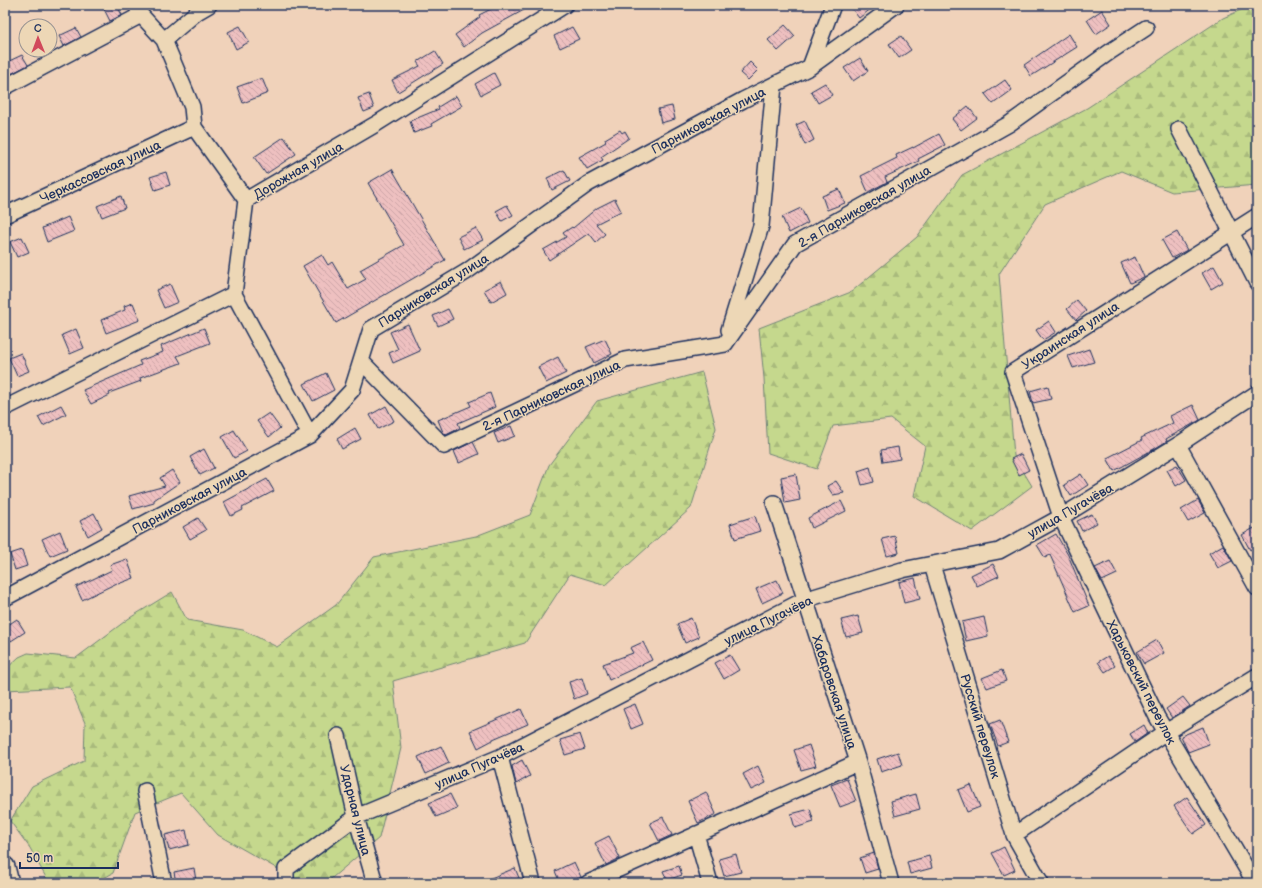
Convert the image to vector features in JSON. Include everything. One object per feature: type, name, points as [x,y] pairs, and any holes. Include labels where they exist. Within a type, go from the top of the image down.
[{"type":"street","points":[[164,40],[197,12],[209,5]]},
{"type":"street","name":"Дорожная улица","points":[[234,294],[246,200],[376,124],[565,5]]},
{"type":"street","points":[[810,67],[833,5]]},
{"type":"street","name":"Парниковская улица","points":[[5,598],[310,435],[352,390],[371,329],[466,272],[588,184],[810,67],[896,5]]},
{"type":"street","points":[[5,87],[139,10],[164,40],[192,107],[194,126],[246,200]]},
{"type":"street","name":"2-я Парниковская улица","points":[[361,361],[444,446],[625,360],[725,344],[795,244],[1009,124],[1111,51],[1146,28]]},
{"type":"street","points":[[725,344],[761,226],[774,85]]},
{"type":"street","name":"Черкассовская улица","points":[[5,214],[194,126]]},
{"type":"street","points":[[1179,129],[1257,283]]},
{"type":"street","name":"Украинская улица","points":[[1061,518],[1013,372],[1257,216]]},
{"type":"street","points":[[5,408],[234,294],[310,435]]},
{"type":"street","name":"улица Пугачёва","points":[[286,876],[356,818],[500,757],[804,600],[902,570],[999,551],[1061,518],[1178,445],[1257,393]]},
{"type":"street","points":[[1178,445],[1257,588]]},
{"type":"street","name":"Хабаровская улица","points":[[774,503],[804,600],[858,762],[891,883]]},
{"type":"street","name":"Харьковский переулок","points":[[1061,518],[1156,717],[1252,880]]},
{"type":"street","name":"Русский переулок","points":[[932,565],[1014,835],[1041,883]]},
{"type":"street","points":[[1014,835],[1166,732],[1257,676]]},
{"type":"street","name":"Ударная улица","points":[[338,736],[356,818],[375,883]]},
{"type":"street","points":[[500,757],[533,883]]},
{"type":"street","points":[[588,883],[858,762]]},
{"type":"street","points":[[145,791],[164,883]]},
{"type":"street","points":[[696,834],[710,883]]},
{"type":"street","points":[[5,867],[9,883]]},
{"type":"green space","points":[[1252,5],[1257,5],[1257,185],[1172,192],[1121,171],[1045,204],[999,274],[1014,456],[1032,486],[972,531],[914,496],[925,446],[891,419],[833,426],[817,469],[768,453],[764,378],[759,328],[851,292],[917,237],[962,175],[1087,108],[1223,18]]},
{"type":"green space","points":[[702,372],[716,428],[691,508],[606,585],[570,574],[525,643],[393,681],[401,748],[379,838],[326,883],[295,883],[276,868],[218,835],[181,793],[135,812],[113,873],[95,883],[49,883],[30,848],[10,821],[32,786],[84,761],[85,723],[70,687],[5,690],[5,670],[19,657],[28,653],[76,658],[128,619],[172,592],[187,620],[243,630],[277,647],[336,605],[374,557],[476,536],[530,515],[549,465],[597,401]]},
{"type":"building","points":[[112,5],[117,5],[122,15],[110,21],[104,9]]},
{"type":"building","points":[[499,5],[533,5],[482,33],[464,47],[455,35],[480,17],[479,15]]},
{"type":"building","points":[[849,5],[876,5],[859,18]]},
{"type":"building","points":[[1102,10],[1111,24],[1096,34],[1087,20]]},
{"type":"building","points":[[785,25],[795,36],[778,51],[768,40]]},
{"type":"building","points":[[240,26],[249,42],[236,49],[228,32]]},
{"type":"building","points":[[572,27],[579,39],[560,48],[554,36]]},
{"type":"building","points":[[76,28],[81,37],[64,46],[59,36]]},
{"type":"building","points":[[1069,34],[1077,47],[1031,76],[1024,65]]},
{"type":"building","points":[[901,36],[911,50],[899,58],[889,44]]},
{"type":"building","points":[[435,51],[443,64],[398,92],[392,80],[420,66],[417,62]]},
{"type":"building","points":[[18,57],[24,58],[28,65],[9,75],[5,63]]},
{"type":"building","points":[[860,58],[868,71],[853,81],[844,68]]},
{"type":"building","points":[[750,62],[758,70],[748,80],[740,73]]},
{"type":"building","points":[[494,73],[500,85],[481,95],[475,84]]},
{"type":"building","points":[[262,78],[268,93],[243,103],[237,87]]},
{"type":"building","points":[[1005,80],[1012,90],[993,104],[985,94]]},
{"type":"building","points":[[825,83],[832,95],[818,103],[811,91]]},
{"type":"building","points":[[369,94],[374,108],[364,112],[358,98]]},
{"type":"building","points":[[456,96],[462,106],[431,124],[432,126],[414,133],[410,121],[439,109],[438,107]]},
{"type":"building","points":[[672,106],[675,119],[661,123],[658,109]]},
{"type":"building","points":[[968,106],[977,118],[961,130],[952,119]]},
{"type":"building","points":[[805,121],[814,140],[805,145],[796,125]]},
{"type":"building","points":[[620,130],[622,133],[625,131],[629,138],[601,157],[603,160],[587,169],[579,157],[606,142],[605,139]]},
{"type":"building","points":[[939,134],[945,145],[918,159],[919,161],[885,177],[887,182],[868,192],[861,176],[897,158],[896,155]]},
{"type":"building","points":[[284,137],[296,154],[266,174],[254,157]]},
{"type":"building","points":[[392,169],[445,260],[336,323],[303,266],[322,255],[328,265],[332,262],[348,289],[366,279],[360,270],[404,245],[368,183]]},
{"type":"building","points":[[564,170],[570,181],[552,190],[547,178]]},
{"type":"building","points":[[166,172],[170,185],[155,190],[150,177]]},
{"type":"building","points":[[839,189],[845,203],[827,210],[822,196]]},
{"type":"building","points":[[121,196],[125,208],[102,217],[97,206]]},
{"type":"building","points":[[615,199],[621,211],[596,224],[605,234],[596,242],[589,233],[549,260],[543,250],[566,237],[563,233],[572,227],[573,228],[597,208]]},
{"type":"building","points":[[507,205],[513,215],[502,221],[496,211]]},
{"type":"building","points":[[801,208],[808,223],[789,233],[782,217]]},
{"type":"building","points":[[68,217],[74,231],[47,242],[42,228]]},
{"type":"building","points":[[476,228],[483,240],[464,249],[458,237]]},
{"type":"building","points":[[1177,232],[1187,250],[1172,258],[1162,240]]},
{"type":"building","points":[[22,237],[29,252],[17,257],[10,242]]},
{"type":"building","points":[[1135,257],[1144,277],[1130,283],[1121,263]]},
{"type":"building","points":[[1214,266],[1223,282],[1211,289],[1202,273]]},
{"type":"building","points":[[501,281],[507,293],[491,302],[484,290]]},
{"type":"building","points":[[170,284],[178,302],[164,308],[156,290]]},
{"type":"building","points":[[1077,300],[1086,311],[1076,320],[1067,309]]},
{"type":"building","points":[[133,303],[140,320],[106,333],[101,320],[125,310],[124,306]]},
{"type":"building","points":[[448,309],[453,319],[438,326],[433,316]]},
{"type":"building","points":[[1049,321],[1056,332],[1043,340],[1036,330]]},
{"type":"building","points":[[408,324],[420,351],[393,363],[389,353],[398,349],[390,332]]},
{"type":"building","points":[[204,328],[210,343],[177,356],[181,363],[140,378],[141,381],[109,393],[110,395],[91,404],[83,390],[141,365],[139,361],[163,352],[161,346]]},
{"type":"building","points":[[76,329],[84,348],[70,354],[62,335]]},
{"type":"building","points":[[605,339],[612,354],[594,363],[586,347]]},
{"type":"building","points":[[1089,349],[1094,362],[1073,368],[1068,356]]},
{"type":"building","points":[[21,353],[29,371],[17,376],[9,358]]},
{"type":"building","points":[[558,357],[566,373],[546,383],[538,367]]},
{"type":"building","points":[[326,373],[334,390],[313,401],[304,384]]},
{"type":"building","points":[[1048,386],[1051,399],[1033,403],[1030,391]]},
{"type":"building","points":[[490,393],[495,407],[458,423],[460,428],[446,435],[443,432],[438,420],[471,406],[469,402]]},
{"type":"building","points":[[61,405],[66,414],[43,426],[38,417]]},
{"type":"building","points":[[1193,405],[1200,420],[1166,439],[1167,441],[1154,449],[1114,471],[1107,458],[1142,440],[1141,438],[1173,423],[1170,416]]},
{"type":"building","points":[[386,406],[394,421],[378,429],[370,415]]},
{"type":"building","points":[[269,413],[280,428],[269,437],[257,421]]},
{"type":"building","points":[[511,426],[515,436],[498,443],[494,433]]},
{"type":"building","points":[[355,428],[361,439],[342,449],[337,439]]},
{"type":"building","points":[[234,430],[247,451],[234,458],[222,437]]},
{"type":"building","points":[[473,442],[479,454],[459,463],[454,451]]},
{"type":"building","points":[[898,447],[900,459],[883,462],[881,450]]},
{"type":"building","points":[[204,449],[214,468],[200,475],[190,457]]},
{"type":"building","points":[[1021,454],[1029,470],[1019,475],[1011,459]]},
{"type":"building","points":[[1177,465],[1186,480],[1176,486],[1167,470]]},
{"type":"building","points":[[870,467],[874,482],[862,485],[858,471]]},
{"type":"building","points":[[172,470],[180,482],[154,500],[154,503],[133,509],[129,496],[165,486],[160,478]]},
{"type":"building","points":[[796,474],[800,500],[785,503],[781,477]]},
{"type":"building","points":[[1081,474],[1088,485],[1071,496],[1064,485]]},
{"type":"building","points":[[267,479],[274,491],[242,508],[243,510],[231,516],[224,502]]},
{"type":"building","points":[[836,481],[844,493],[833,495],[827,486]]},
{"type":"building","points":[[1198,500],[1205,513],[1188,522],[1181,510]]},
{"type":"building","points":[[841,501],[846,511],[812,528],[808,518]]},
{"type":"building","points":[[94,513],[102,528],[88,536],[80,521]]},
{"type":"building","points":[[1092,514],[1097,523],[1082,531],[1077,521]]},
{"type":"building","points":[[755,516],[760,531],[735,539],[730,524]]},
{"type":"building","points":[[198,518],[206,530],[190,539],[183,527]]},
{"type":"building","points":[[1254,528],[1257,534],[1257,546],[1250,550],[1242,535]]},
{"type":"building","points":[[60,531],[67,549],[50,556],[42,539]]},
{"type":"building","points":[[1056,534],[1068,555],[1089,606],[1075,612],[1050,555],[1045,558],[1037,545]]},
{"type":"building","points":[[895,536],[899,553],[887,556],[882,539]]},
{"type":"building","points":[[1223,545],[1232,561],[1218,568],[1209,553]]},
{"type":"building","points":[[22,550],[27,566],[15,570],[10,554]]},
{"type":"building","points":[[127,559],[134,578],[118,584],[117,583],[82,600],[76,587],[112,570],[110,565]]},
{"type":"building","points":[[1110,561],[1117,574],[1102,581],[1095,568]]},
{"type":"building","points":[[993,564],[999,576],[977,586],[971,575]]},
{"type":"building","points":[[915,578],[920,599],[904,603],[899,582]]},
{"type":"building","points":[[777,580],[783,593],[762,603],[756,589]]},
{"type":"building","points":[[858,616],[863,633],[846,637],[841,620]]},
{"type":"building","points":[[984,617],[988,636],[966,641],[962,622]]},
{"type":"building","points":[[691,618],[699,637],[685,643],[677,624]]},
{"type":"building","points":[[17,619],[25,632],[11,641],[5,631],[5,627]]},
{"type":"building","points":[[1157,640],[1164,653],[1144,664],[1137,652]]},
{"type":"building","points":[[643,642],[652,660],[609,680],[603,664],[633,653],[630,648]]},
{"type":"building","points":[[730,655],[739,670],[724,679],[715,663]]},
{"type":"building","points":[[1108,656],[1115,666],[1105,672],[1098,662]]},
{"type":"building","points":[[1002,670],[1006,681],[987,688],[982,678]]},
{"type":"building","points":[[582,678],[587,694],[574,699],[569,682]]},
{"type":"building","points":[[1183,697],[1190,706],[1172,718],[1166,709]]},
{"type":"building","points":[[635,704],[643,724],[631,729],[623,709]]},
{"type":"building","points":[[521,709],[528,724],[493,739],[478,748],[470,731]]},
{"type":"building","points":[[1000,720],[1008,742],[998,746],[990,724]]},
{"type":"building","points":[[1144,725],[1148,733],[1135,742],[1130,734]]},
{"type":"building","points":[[1203,727],[1209,744],[1188,752],[1181,736]]},
{"type":"building","points":[[580,734],[585,749],[565,755],[560,740]]},
{"type":"building","points":[[809,745],[816,766],[801,770],[794,750]]},
{"type":"building","points":[[441,746],[449,763],[426,774],[418,757]]},
{"type":"building","points":[[898,752],[902,765],[881,772],[877,759]]},
{"type":"building","points":[[522,760],[530,776],[516,784],[512,766]]},
{"type":"building","points":[[758,766],[766,783],[751,790],[743,774]]},
{"type":"building","points":[[847,779],[856,801],[840,807],[831,785]]},
{"type":"building","points":[[971,785],[980,807],[967,812],[958,790]]},
{"type":"building","points":[[706,792],[716,814],[698,823],[688,801]]},
{"type":"building","points":[[450,794],[457,808],[436,817],[429,803]]},
{"type":"building","points":[[916,794],[920,809],[895,816],[891,801]]},
{"type":"building","points":[[1187,797],[1206,825],[1193,834],[1174,806]]},
{"type":"building","points":[[810,809],[814,822],[795,828],[791,814]]},
{"type":"building","points":[[663,817],[672,835],[659,841],[650,823]]},
{"type":"building","points":[[186,830],[189,845],[169,850],[165,835]]},
{"type":"building","points":[[609,836],[620,858],[606,865],[595,843]]},
{"type":"building","points":[[1004,847],[1015,870],[1004,875],[992,853]]},
{"type":"building","points":[[874,853],[878,869],[865,873],[860,858]]},
{"type":"building","points":[[736,854],[741,872],[724,876],[719,859]]},
{"type":"building","points":[[929,856],[932,868],[910,874],[907,862]]},
{"type":"building","points":[[574,862],[581,877],[570,883],[560,883],[555,871]]},
{"type":"building","points":[[679,866],[682,875],[667,880],[663,871]]},
{"type":"building","points":[[194,868],[196,881],[176,883],[174,872]]},
{"type":"building","points":[[515,868],[521,883],[479,883]]}]
